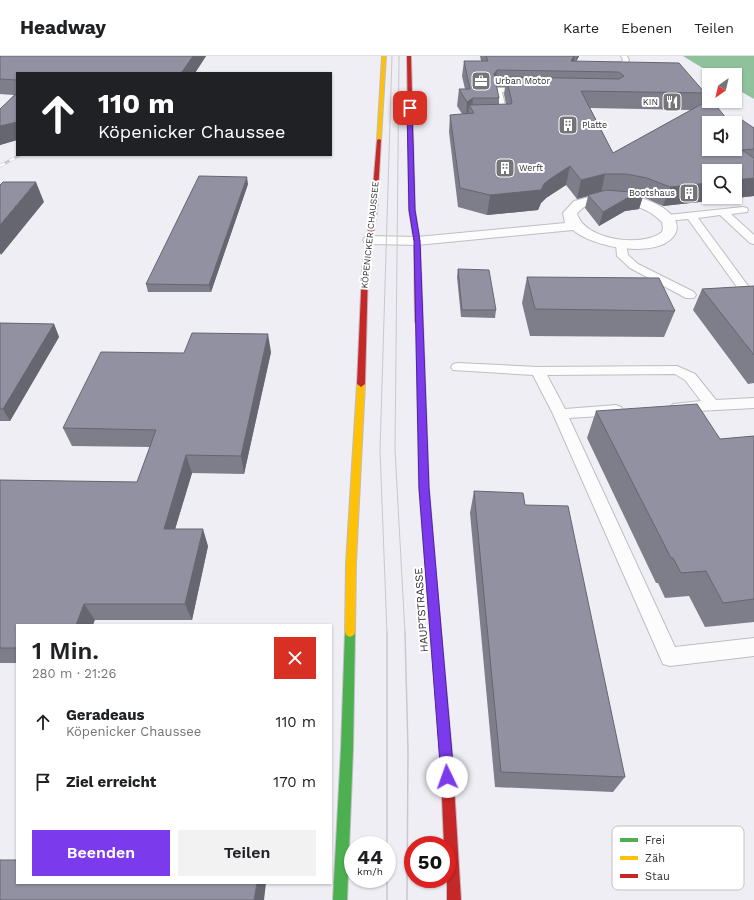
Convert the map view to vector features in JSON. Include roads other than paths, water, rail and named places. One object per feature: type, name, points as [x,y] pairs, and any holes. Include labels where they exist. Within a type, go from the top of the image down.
[{"type":"main road","name":"KÖPENICKER CHAUSSEE","points":[[340,900],[347,749],[352,557],[363,340],[364,270],[374,211],[384,56]]},
{"type":"main road","points":[[409,56],[412,210],[417,241]]},
{"type":"main road","name":"HAUPTSTRASSE","points":[[417,241],[424,488],[446,752],[454,900]]},
{"type":"street","points":[[600,198],[632,200],[659,211],[667,218],[671,226],[669,233],[663,238],[652,243],[638,245],[621,244],[593,238],[574,226],[570,218],[571,211],[577,205],[587,200],[600,198]]},
{"type":"street","points":[[370,240],[417,241],[574,226]]},
{"type":"lane","points":[[600,66],[624,64],[626,60],[624,56]]},
{"type":"lane","points":[[491,119],[504,119],[498,90],[537,90]]},
{"type":"lane","points":[[667,218],[743,210]]},
{"type":"lane","points":[[722,212],[754,241]]},
{"type":"lane","points":[[691,216],[749,294]]},
{"type":"lane","points":[[621,244],[623,256],[634,266],[690,295]]},
{"type":"lane","points":[[458,367],[538,370],[677,370],[690,377],[712,405]]},
{"type":"lane","points":[[538,370],[560,414],[670,657],[754,646]]},
{"type":"lane","points":[[666,408],[754,403]]},
{"type":"lane","points":[[560,414],[628,410]]},
{"type":"tram line","points":[[387,633],[380,450],[392,56]]},
{"type":"tram line","points":[[399,56],[395,450],[405,633]]},
{"type":"tram line","points":[[405,632],[408,750],[407,900]]},
{"type":"tram line","points":[[387,633],[387,900]]},
{"type":"railway","points":[[0,166],[18,156]]},
{"type":"place","name":"Urban Motor","points":[[481,81]]},
{"type":"place","name":"KIN","points":[[672,102]]},
{"type":"place","name":"Platte","points":[[568,125]]},
{"type":"place","name":"Werft","points":[[505,168]]},
{"type":"place","name":"Bootshaus","points":[[689,193]]}]
